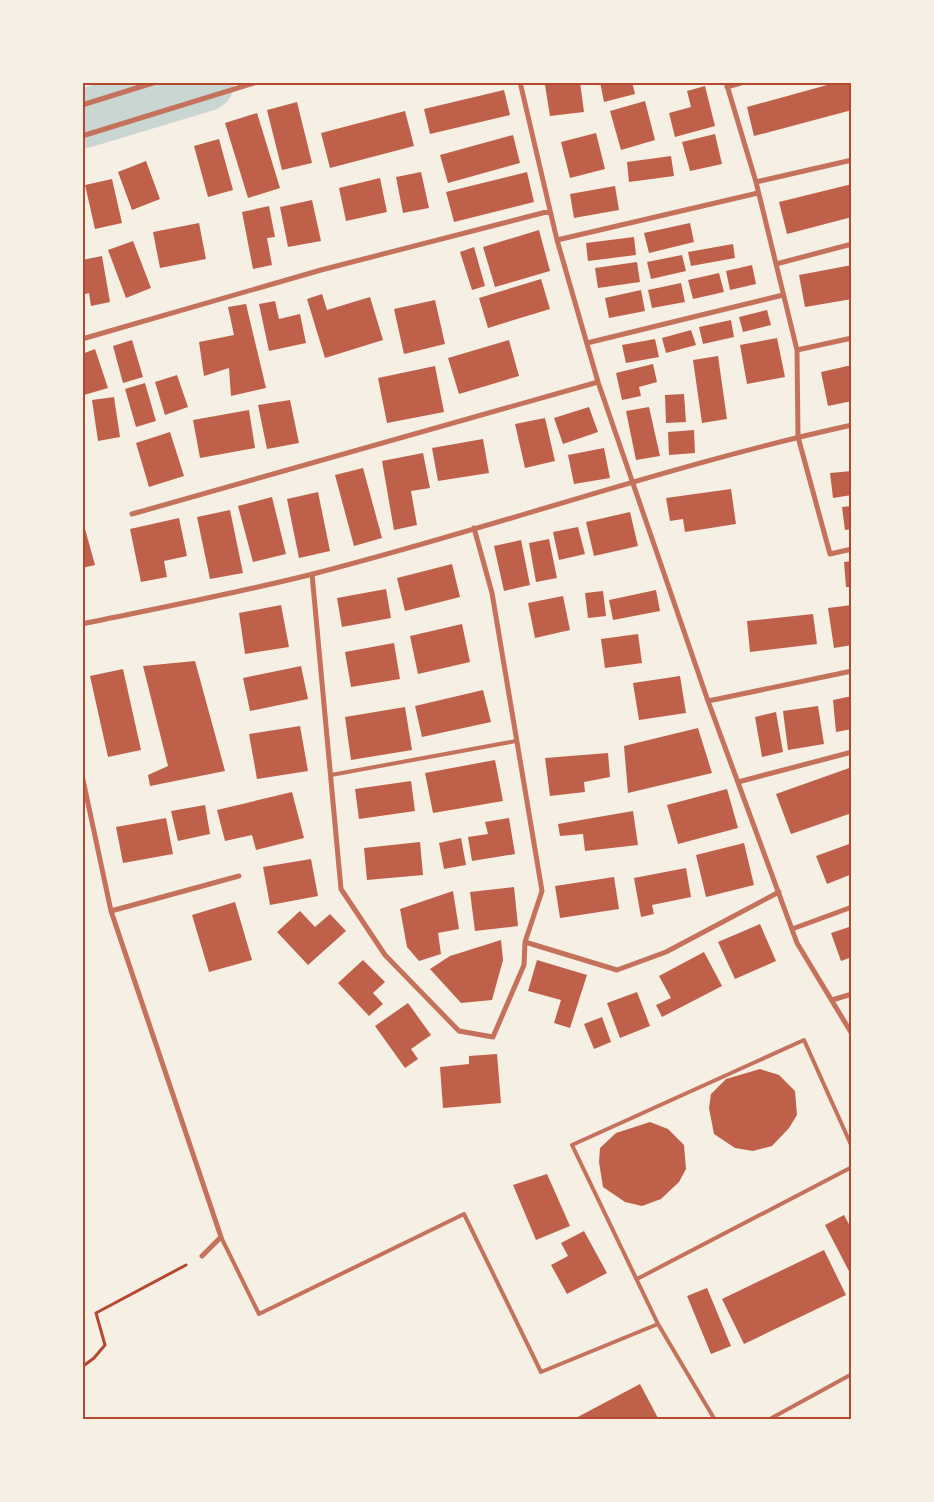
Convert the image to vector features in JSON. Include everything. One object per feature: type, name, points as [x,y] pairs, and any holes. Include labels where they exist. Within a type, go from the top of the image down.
[{"type":"street","points":[[82,105],[156,82]]},
{"type":"street","points":[[82,136],[257,82]]},
{"type":"street","points":[[520,82],[557,240],[586,343],[708,702],[797,943],[852,1034]]},
{"type":"street","points":[[744,82],[727,85],[756,182],[797,350],[798,437],[830,554],[852,550]]},
{"type":"street","points":[[756,182],[852,160]]},
{"type":"street","points":[[557,240],[758,192]]},
{"type":"street","points":[[82,339],[321,270],[550,211]]},
{"type":"street","points":[[776,264],[852,244]]},
{"type":"street","points":[[586,343],[783,295]]},
{"type":"street","points":[[797,350],[852,338]]},
{"type":"street","points":[[132,514],[598,382]]},
{"type":"street","points":[[82,624],[312,574],[632,482],[798,437],[852,425]]},
{"type":"street","points":[[312,574],[341,889],[385,955],[459,1031],[492,1037],[524,965],[525,942],[542,891],[492,593],[474,528]]},
{"type":"street","points":[[708,702],[852,671]]},
{"type":"street","points":[[738,782],[852,752]]},
{"type":"street","points":[[82,775],[111,911],[221,1237],[202,1256]]},
{"type":"street","points":[[111,911],[239,876]]},
{"type":"street","points":[[525,942],[616,970],[666,952],[779,892]]},
{"type":"street","points":[[792,929],[852,907]]},
{"type":"street","points":[[832,1000],[852,994]]},
{"type":"lane","points":[[331,776],[516,741]]},
{"type":"lane","points":[[715,1420],[658,1324],[572,1145],[804,1040],[852,1147]]},
{"type":"lane","points":[[637,1279],[852,1167]]},
{"type":"lane","points":[[221,1237],[259,1314],[464,1214],[541,1372],[658,1324]]},
{"type":"lane","points":[[768,1420],[852,1374]]},
{"type":"path","points":[[82,1367],[105,1346],[96,1313],[202,1256]]},
{"type":"building","points":[[580,82],[584,112],[550,116],[545,85]]},
{"type":"building","points":[[600,82],[632,82],[635,94],[604,102]]},
{"type":"building","points":[[838,82],[852,82],[852,110],[754,136],[747,107]]},
{"type":"building","points":[[705,86],[715,126],[675,137],[669,113],[691,107],[687,91]]},
{"type":"building","points":[[504,90],[510,115],[430,134],[424,109]]},
{"type":"building","points":[[645,101],[655,140],[621,150],[610,111]]},
{"type":"building","points":[[297,102],[312,163],[282,170],[267,110]]},
{"type":"building","points":[[405,111],[414,146],[330,168],[321,133]]},
{"type":"building","points":[[257,113],[280,188],[248,198],[225,123]]},
{"type":"building","points":[[596,133],[605,169],[570,178],[561,142]]},
{"type":"building","points":[[715,134],[722,164],[690,171],[682,142]]},
{"type":"building","points":[[513,135],[520,163],[448,183],[440,155]]},
{"type":"building","points":[[219,139],[233,190],[208,197],[194,146]]},
{"type":"building","points":[[671,156],[674,176],[629,182],[627,162]]},
{"type":"building","points":[[146,161],[160,199],[132,210],[118,172]]},
{"type":"building","points":[[421,172],[429,208],[403,213],[396,177]]},
{"type":"building","points":[[527,172],[534,202],[454,222],[446,192]]},
{"type":"building","points":[[380,178],[387,212],[346,221],[339,188]]},
{"type":"building","points":[[112,179],[122,223],[95,229],[85,185]]},
{"type":"building","points":[[852,184],[852,217],[787,234],[779,202]]},
{"type":"building","points":[[615,186],[619,210],[574,218],[570,194]]},
{"type":"building","points":[[312,200],[321,241],[288,247],[280,207]]},
{"type":"building","points":[[269,206],[275,237],[267,238],[272,265],[253,269],[242,212]]},
{"type":"building","points":[[199,223],[206,259],[160,268],[153,232]]},
{"type":"building","points":[[690,223],[694,242],[649,253],[644,233]]},
{"type":"building","points":[[539,230],[550,271],[495,287],[483,247]]},
{"type":"building","points":[[634,237],[636,255],[588,261],[586,243]]},
{"type":"building","points":[[133,241],[151,288],[126,298],[108,250]]},
{"type":"building","points":[[733,244],[735,258],[691,266],[688,252]]},
{"type":"building","points":[[474,247],[485,286],[472,290],[460,252]]},
{"type":"building","points":[[682,255],[686,271],[651,279],[647,262]]},
{"type":"building","points":[[102,256],[110,302],[91,306],[89,293],[82,295],[82,260]]},
{"type":"building","points":[[637,262],[640,282],[598,288],[595,268]]},
{"type":"building","points":[[752,265],[756,284],[730,290],[726,271]]},
{"type":"building","points":[[852,265],[852,299],[805,307],[799,275]]},
{"type":"building","points":[[719,273],[724,292],[693,299],[688,280]]},
{"type":"building","points":[[541,279],[550,309],[488,328],[479,298]]},
{"type":"building","points":[[681,283],[685,302],[652,308],[648,290]]},
{"type":"building","points":[[641,290],[645,311],[609,318],[605,298]]},
{"type":"building","points":[[322,294],[327,310],[370,297],[383,340],[325,358],[307,299]]},
{"type":"building","points":[[435,300],[445,344],[404,354],[394,309]]},
{"type":"building","points":[[275,301],[279,319],[300,314],[306,343],[269,351],[259,304]]},
{"type":"building","points":[[246,304],[266,388],[231,396],[229,368],[204,376],[199,342],[234,335],[228,307]]},
{"type":"building","points":[[767,310],[771,325],[743,332],[739,317]]},
{"type":"building","points":[[731,320],[734,337],[703,344],[699,327]]},
{"type":"building","points":[[691,330],[696,345],[666,353],[662,338]]},
{"type":"building","points":[[777,338],[785,377],[747,384],[740,345]]},
{"type":"building","points":[[655,339],[659,357],[626,363],[622,345]]},
{"type":"building","points":[[132,340],[143,377],[123,383],[113,346]]},
{"type":"building","points":[[509,340],[519,376],[459,394],[448,358]]},
{"type":"building","points":[[95,349],[108,388],[84,395],[82,354]]},
{"type":"building","points":[[718,356],[727,419],[702,423],[693,360]]},
{"type":"building","points":[[653,364],[657,382],[639,387],[641,396],[622,400],[616,373]]},
{"type":"building","points":[[852,365],[852,401],[828,406],[821,372]]},
{"type":"building","points":[[435,366],[444,412],[387,423],[378,378]]},
{"type":"building","points":[[177,375],[188,407],[165,415],[155,382]]},
{"type":"building","points":[[145,383],[156,421],[136,427],[125,389]]},
{"type":"building","points":[[684,394],[686,422],[666,423],[665,395]]},
{"type":"building","points":[[114,397],[120,437],[98,441],[92,400]]},
{"type":"building","points":[[290,400],[299,443],[267,449],[258,405]]},
{"type":"building","points":[[589,407],[598,432],[563,444],[554,418]]},
{"type":"building","points":[[649,407],[660,456],[636,460],[626,411]]},
{"type":"building","points":[[249,410],[255,448],[200,458],[193,420]]},
{"type":"building","points":[[545,418],[555,461],[525,468],[515,424]]},
{"type":"building","points":[[694,430],[695,453],[669,455],[668,432]]},
{"type":"building","points":[[170,432],[184,476],[149,487],[136,443]]},
{"type":"building","points":[[483,439],[489,473],[438,481],[432,448]]},
{"type":"building","points":[[604,448],[610,478],[574,484],[568,455]]},
{"type":"building","points":[[423,453],[430,488],[411,491],[417,525],[394,530],[382,461]]},
{"type":"building","points":[[363,468],[382,538],[354,546],[335,475]]},
{"type":"building","points":[[852,471],[852,495],[833,498],[830,473]]},
{"type":"building","points":[[731,489],[736,524],[685,532],[683,519],[670,521],[666,498]]},
{"type":"building","points":[[318,492],[330,551],[299,558],[287,499]]},
{"type":"building","points":[[272,497],[286,554],[253,562],[238,506]]},
{"type":"building","points":[[852,506],[852,529],[845,530],[842,507]]},
{"type":"building","points":[[230,510],[243,573],[210,579],[197,517]]},
{"type":"building","points":[[630,512],[638,546],[594,556],[586,522]]},
{"type":"building","points":[[82,518],[95,565],[82,568]]},
{"type":"building","points":[[179,518],[187,556],[164,561],[167,577],[141,582],[130,529]]},
{"type":"building","points":[[578,527],[585,554],[559,560],[553,532]]},
{"type":"building","points":[[549,539],[557,578],[536,582],[529,543]]},
{"type":"building","points":[[521,540],[530,585],[504,591],[494,546]]},
{"type":"building","points":[[852,561],[852,587],[846,587],[844,562]]},
{"type":"building","points":[[452,564],[460,597],[405,611],[397,578]]},
{"type":"building","points":[[386,589],[391,618],[342,627],[337,598]]},
{"type":"building","points":[[656,590],[660,611],[613,620],[609,600]]},
{"type":"building","points":[[603,591],[606,616],[588,618],[585,593]]},
{"type":"building","points":[[563,596],[570,630],[535,638],[528,603]]},
{"type":"building","points":[[281,605],[289,647],[245,654],[239,613]]},
{"type":"building","points":[[852,605],[852,645],[834,648],[828,608]]},
{"type":"building","points":[[813,614],[817,644],[750,652],[747,621]]},
{"type":"building","points":[[462,624],[470,662],[418,674],[410,636]]},
{"type":"building","points":[[638,634],[642,663],[605,668],[601,639]]},
{"type":"building","points":[[394,643],[400,679],[351,687],[345,652]]},
{"type":"building","points":[[195,661],[225,771],[150,786],[148,775],[168,766],[143,666]]},
{"type":"building","points":[[301,666],[308,699],[250,711],[243,678]]},
{"type":"building","points":[[123,669],[141,750],[108,757],[90,676]]},
{"type":"building","points":[[680,676],[686,713],[639,720],[633,683]]},
{"type":"building","points":[[483,690],[491,722],[422,737],[415,706]]},
{"type":"building","points":[[852,696],[852,729],[836,732],[833,700]]},
{"type":"building","points":[[818,706],[824,744],[788,750],[783,711]]},
{"type":"building","points":[[405,707],[412,750],[351,760],[345,717]]},
{"type":"building","points":[[776,712],[783,752],[762,757],[755,717]]},
{"type":"building","points":[[300,726],[308,771],[257,779],[249,734]]},
{"type":"building","points":[[698,728],[712,773],[628,793],[624,746]]},
{"type":"building","points":[[608,753],[610,777],[584,782],[585,792],[550,796],[545,758]]},
{"type":"building","points":[[495,760],[503,801],[433,813],[425,773]]},
{"type":"building","points":[[852,767],[852,821],[849,814],[791,834],[776,794]]},
{"type":"building","points":[[411,781],[415,811],[359,819],[355,789]]},
{"type":"building","points":[[727,789],[738,828],[678,844],[667,805]]},
{"type":"building","points":[[292,792],[304,838],[256,850],[252,835],[225,841],[217,810]]},
{"type":"building","points":[[205,805],[210,834],[178,841],[171,811]]},
{"type":"building","points":[[633,811],[638,845],[585,851],[583,834],[560,836],[558,824]]},
{"type":"building","points":[[166,818],[173,854],[123,863],[116,827]]},
{"type":"building","points":[[509,818],[515,854],[472,861],[468,837],[488,834],[485,822]]},
{"type":"building","points":[[461,838],[466,865],[444,869],[439,843]]},
{"type":"building","points":[[420,842],[423,875],[367,880],[364,848]]},
{"type":"building","points":[[744,843],[754,885],[706,897],[696,855]]},
{"type":"building","points":[[852,843],[852,874],[827,884],[816,856]]},
{"type":"building","points":[[311,859],[318,896],[270,905],[263,867]]},
{"type":"building","points":[[686,868],[691,897],[652,905],[654,914],[641,917],[634,878]]},
{"type":"building","points":[[614,877],[619,909],[560,918],[555,886]]},
{"type":"building","points":[[514,887],[518,926],[475,931],[470,892]]},
{"type":"building","points":[[453,891],[459,929],[438,933],[441,954],[419,961],[407,947],[400,909]]},
{"type":"building","points":[[235,902],[252,960],[209,972],[192,915]]},
{"type":"building","points":[[300,911],[315,927],[330,914],[346,931],[308,965],[277,932]]},
{"type":"building","points":[[760,924],[776,961],[735,979],[718,942]]},
{"type":"building","points":[[852,926],[852,957],[841,961],[831,933]]},
{"type":"building","points":[[501,940],[503,960],[492,1000],[461,1003],[430,969],[450,956]]},
{"type":"building","points":[[704,952],[722,986],[662,1017],[656,1005],[671,998],[659,976]]},
{"type":"building","points":[[363,960],[385,982],[373,993],[383,1004],[369,1016],[338,983]]},
{"type":"building","points":[[537,960],[587,975],[570,1028],[554,1023],[561,1000],[528,991]]},
{"type":"building","points":[[637,992],[650,1026],[620,1038],[607,1003]]},
{"type":"building","points":[[408,1003],[431,1035],[411,1049],[418,1059],[405,1068],[375,1026]]},
{"type":"building","points":[[602,1017],[611,1042],[594,1049],[584,1024]]},
{"type":"building","points":[[497,1054],[501,1103],[443,1108],[440,1067],[469,1064],[469,1056]]},
{"type":"building","points":[[760,1069],[779,1075],[795,1091],[797,1115],[789,1128],[772,1146],[753,1151],[735,1148],[714,1134],[709,1108],[711,1094],[726,1079]]},
{"type":"building","points":[[650,1122],[668,1129],[684,1145],[686,1169],[679,1182],[661,1199],[642,1206],[625,1202],[603,1187],[599,1162],[600,1148],[616,1133]]},
{"type":"building","points":[[547,1174],[570,1226],[536,1240],[513,1185]]},
{"type":"building","points":[[844,1215],[852,1230],[852,1277],[825,1225]]},
{"type":"building","points":[[584,1231],[607,1273],[567,1294],[551,1265],[568,1256],[561,1243]]},
{"type":"building","points":[[824,1250],[846,1295],[744,1344],[722,1299]]},
{"type":"building","points":[[707,1288],[731,1346],[711,1354],[687,1296]]},
{"type":"building","points":[[640,1384],[659,1420],[572,1420]]},
{"type":"waterway","points":[[82,119],[205,82]]}]
